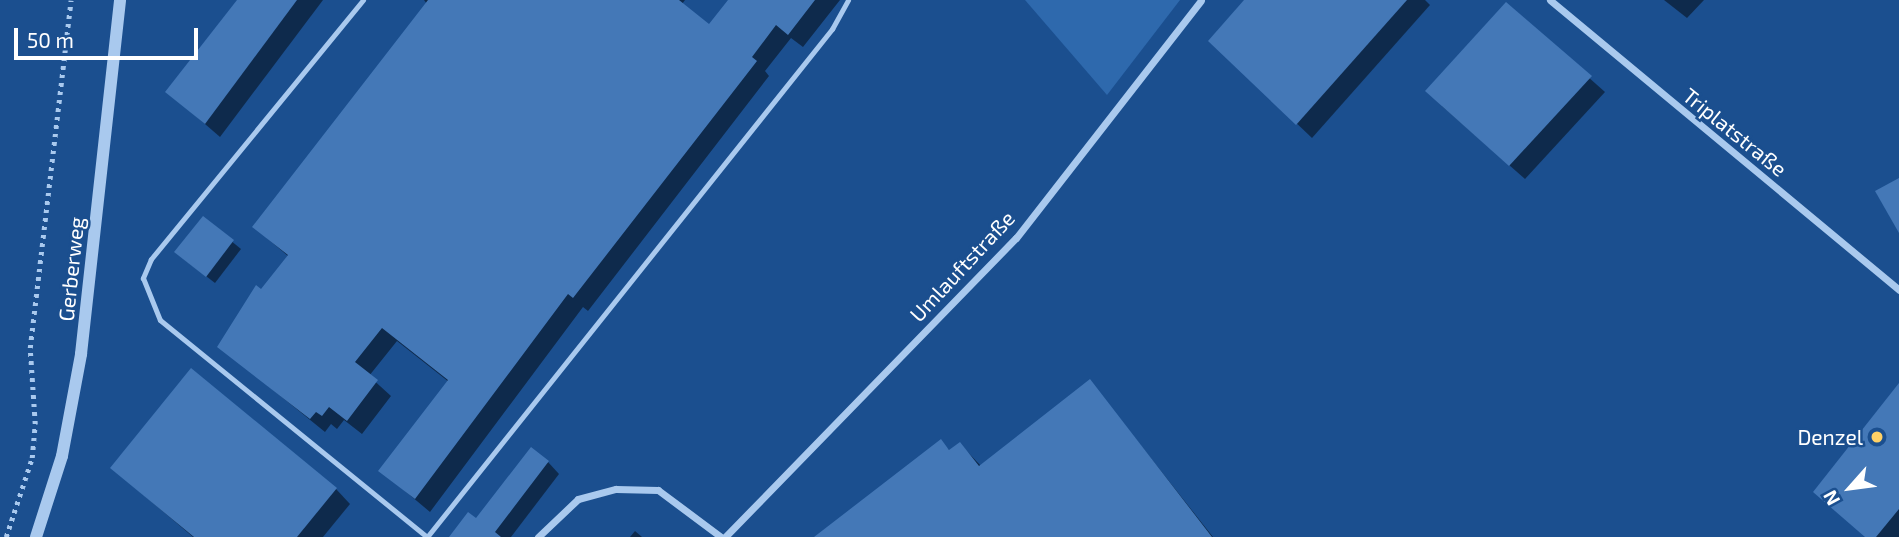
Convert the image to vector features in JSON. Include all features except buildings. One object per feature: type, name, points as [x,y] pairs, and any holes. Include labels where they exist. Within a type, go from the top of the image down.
[{"type":"street","name":"Gerberweg","points":[[36,537],[62,456],[81,354],[120,0]]},
{"type":"street","name":"Umlauftstraße","points":[[723,537],[1016,238],[1201,0]]},
{"type":"street","name":"Triplatstraße","points":[[1550,0],[1899,290]]},
{"type":"street","points":[[538,537],[578,499],[616,489],[658,490],[723,537]]},
{"type":"lane","points":[[363,0],[151,259],[144,278],[160,320],[427,537],[832,29],[848,0]]},
{"type":"path","points":[[6,537],[32,458],[35,424],[30,348],[71,0]]},
{"type":"shaded area","points":[[1025,0],[1180,0],[1107,95]]},
{"type":"place","name":"Denzel","points":[[1877,437]]}]
